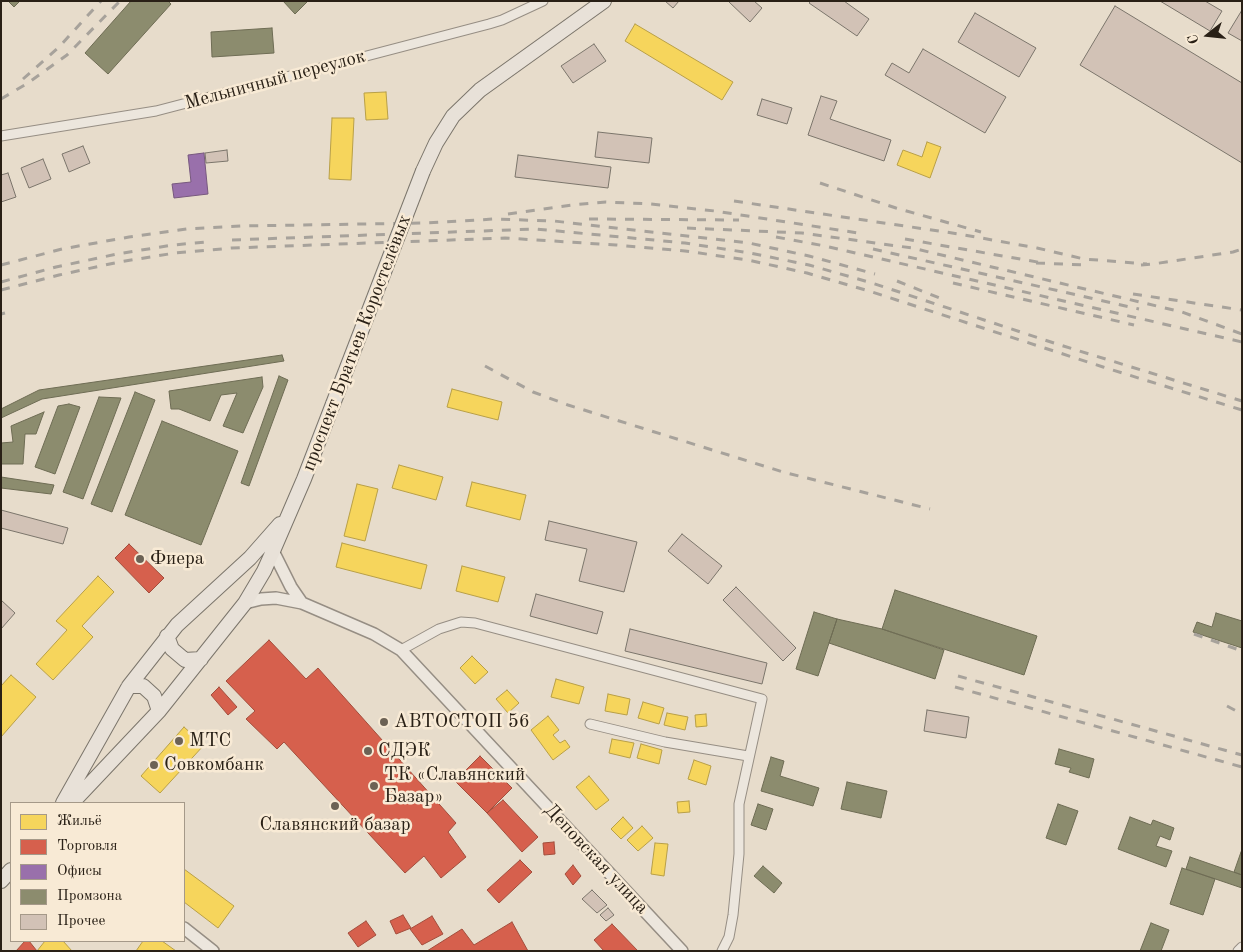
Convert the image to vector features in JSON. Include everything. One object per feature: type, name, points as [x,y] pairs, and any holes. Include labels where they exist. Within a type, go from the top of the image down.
[{"type":"main road","name":"проспект Братьев Коростелёвых","points":[[73,802],[158,711],[245,603],[264,571],[308,470],[423,171],[436,143],[453,116],[480,90],[604,1]]},
{"type":"main road","name":"проспект Братьев Коростелёвых","points":[[64,802],[129,686],[167,636],[250,558],[288,514]]},
{"type":"main road","points":[[167,636],[172,649],[185,660],[201,659]]},
{"type":"main road","points":[[129,686],[143,686],[154,696],[158,711]]},
{"type":"main road","points":[[1,881],[10,871]]},
{"type":"street","name":"Мельничный переулок","points":[[1,136],[156,111],[489,24],[544,1]]},
{"type":"street","points":[[273,550],[287,581],[302,603]]},
{"type":"street","name":"Деповская улица","points":[[245,603],[261,598],[276,598],[302,603],[374,634],[401,650],[678,949]]},
{"type":"street","points":[[401,650],[439,630],[460,622],[475,623],[762,699],[739,804],[739,854],[733,915],[729,937],[722,951]]},
{"type":"street","points":[[590,724],[666,742],[748,756]]},
{"type":"street","points":[[185,929],[213,951]]},
{"type":"street","points":[[1238,951],[1242,947]]},
{"type":"building: Жильё","points":[[635,24],[733,82],[722,100],[625,41]]},
{"type":"building: Жильё","points":[[386,92],[388,119],[366,120],[364,93]]},
{"type":"building: Жильё","points":[[332,118],[354,118],[351,180],[329,179]]},
{"type":"building: Жильё","points":[[927,142],[941,147],[930,178],[897,165],[903,150],[922,157]]},
{"type":"building: Жильё","points":[[452,389],[502,402],[498,420],[447,407]]},
{"type":"building: Жильё","points":[[399,465],[443,477],[436,500],[392,488]]},
{"type":"building: Жильё","points":[[472,482],[526,495],[520,520],[466,506]]},
{"type":"building: Жильё","points":[[357,484],[378,489],[365,541],[344,536]]},
{"type":"building: Жильё","points":[[342,543],[427,565],[421,589],[336,567]]},
{"type":"building: Жильё","points":[[462,566],[505,577],[498,602],[456,591]]},
{"type":"building: Жильё","points":[[98,576],[114,592],[82,626],[93,637],[53,680],[36,664],[67,630],[56,621]]},
{"type":"building: Жильё","points":[[472,656],[488,672],[475,684],[460,668]]},
{"type":"building: Жильё","points":[[11,675],[36,697],[1,737],[1,686]]},
{"type":"building: Жильё","points":[[556,679],[584,687],[579,704],[551,697]]},
{"type":"building: Жильё","points":[[507,690],[519,703],[508,713],[496,699]]},
{"type":"building: Жильё","points":[[608,694],[630,699],[627,715],[605,711]]},
{"type":"building: Жильё","points":[[643,702],[664,708],[659,724],[638,718]]},
{"type":"building: Жильё","points":[[667,713],[688,717],[685,730],[664,725]]},
{"type":"building: Жильё","points":[[706,714],[707,726],[696,727],[695,715]]},
{"type":"building: Жильё","points":[[548,716],[559,730],[553,735],[560,743],[565,740],[570,747],[553,760],[531,730]]},
{"type":"building: Жильё","points":[[184,727],[204,745],[160,793],[141,776]]},
{"type":"building: Жильё","points":[[612,739],[634,743],[630,758],[609,753]]},
{"type":"building: Жильё","points":[[641,744],[662,750],[659,764],[637,758]]},
{"type":"building: Жильё","points":[[694,760],[711,766],[706,785],[688,779]]},
{"type":"building: Жильё","points":[[589,776],[609,800],[596,810],[576,787]]},
{"type":"building: Жильё","points":[[689,801],[690,812],[678,813],[677,802]]},
{"type":"building: Жильё","points":[[623,817],[633,828],[621,839],[611,829]]},
{"type":"building: Жильё","points":[[642,826],[653,838],[638,851],[627,840]]},
{"type":"building: Жильё","points":[[655,843],[668,844],[664,876],[651,874]]},
{"type":"building: Жильё","points":[[185,870],[234,906],[218,928],[185,903]]},
{"type":"building: Жильё","points":[[44,942],[64,942],[72,951],[37,951]]},
{"type":"building: Жильё","points":[[142,942],[163,942],[176,951],[136,951]]},
{"type":"building: Торговля","points":[[129,544],[164,578],[149,593],[115,558]]},
{"type":"building: Торговля","name":"ТК «Славянский Базар»","points":[[269,640],[306,679],[318,668],[456,823],[448,832],[466,857],[441,878],[424,856],[405,873],[284,742],[277,749],[246,719],[255,711],[226,681]]},
{"type":"building: Торговля","points":[[219,687],[237,707],[228,715],[211,695]]},
{"type":"building: Торговля","points":[[480,756],[512,788],[487,813],[455,781]]},
{"type":"building: Торговля","points":[[503,800],[538,837],[522,852],[487,813]]},
{"type":"building: Торговля","points":[[554,842],[555,854],[544,855],[543,843]]},
{"type":"building: Торговля","points":[[520,860],[532,872],[499,903],[487,890]]},
{"type":"building: Торговля","points":[[573,865],[581,876],[573,885],[565,874]]},
{"type":"building: Торговля","points":[[403,915],[411,928],[396,934],[390,921]]},
{"type":"building: Торговля","points":[[432,916],[443,934],[422,945],[410,929]]},
{"type":"building: Торговля","points":[[366,921],[376,935],[358,947],[348,933]]},
{"type":"building: Торговля","points":[[512,922],[528,951],[427,951],[462,929],[474,945]]},
{"type":"building: Торговля","points":[[612,924],[638,951],[604,951],[594,940]]},
{"type":"building: Торговля","points":[[24,942],[30,942],[37,951],[16,951]]},
{"type":"building: Офисы","points":[[204,153],[208,194],[174,198],[172,184],[191,182],[188,155]]},
{"type":"building: Промзона","points":[[8,1],[20,1],[14,7]]},
{"type":"building: Промзона","points":[[131,1],[168,1],[171,4],[108,74],[85,53]]},
{"type":"building: Промзона","points":[[283,1],[308,1],[295,14]]},
{"type":"building: Промзона","points":[[272,28],[274,53],[212,57],[211,32]]},
{"type":"building: Промзона","points":[[282,355],[284,361],[42,399],[1,418],[1,409],[39,390]]},
{"type":"building: Промзона","points":[[279,376],[288,380],[249,486],[241,483]]},
{"type":"building: Промзона","points":[[262,377],[263,387],[243,433],[223,426],[237,393],[221,395],[210,421],[179,409],[171,409],[169,391]]},
{"type":"building: Промзона","points":[[135,392],[155,400],[112,512],[91,504]]},
{"type":"building: Промзона","points":[[99,397],[121,398],[83,499],[63,492]]},
{"type":"building: Промзона","points":[[69,404],[80,407],[55,474],[35,467],[58,406]]},
{"type":"building: Промзона","points":[[44,412],[36,434],[25,434],[23,464],[1,464],[1,443],[13,442],[11,426]]},
{"type":"building: Промзона","points":[[162,421],[238,451],[201,545],[125,515]]},
{"type":"building: Промзона","points":[[1,477],[54,485],[51,494],[1,488]]},
{"type":"building: Промзона","points":[[895,590],[1037,636],[1024,675],[882,629]]},
{"type":"building: Промзона","points":[[814,612],[837,619],[818,676],[796,669]]},
{"type":"building: Промзона","points":[[1216,613],[1242,621],[1242,648],[1193,632],[1197,622],[1212,627]]},
{"type":"building: Промзона","points":[[837,619],[882,629],[944,650],[935,679],[829,643]]},
{"type":"building: Промзона","points":[[1059,749],[1094,759],[1089,778],[1069,772],[1071,768],[1055,764]]},
{"type":"building: Промзона","points":[[771,757],[784,761],[780,776],[819,788],[813,806],[761,791]]},
{"type":"building: Промзона","points":[[847,782],[887,791],[881,818],[841,809]]},
{"type":"building: Промзона","points":[[758,804],[773,809],[766,830],[751,825]]},
{"type":"building: Промзона","points":[[1058,804],[1078,811],[1066,845],[1046,838]]},
{"type":"building: Промзона","points":[[1130,817],[1151,825],[1153,820],[1174,828],[1170,840],[1160,836],[1156,846],[1172,851],[1166,867],[1118,849]]},
{"type":"building: Промзона","points":[[1242,852],[1242,875],[1234,872]]},
{"type":"building: Промзона","points":[[1190,857],[1242,875],[1242,888],[1186,869]]},
{"type":"building: Промзона","points":[[763,866],[782,883],[774,893],[754,876]]},
{"type":"building: Промзона","points":[[1182,868],[1215,879],[1203,915],[1170,904]]},
{"type":"building: Промзона","points":[[1151,923],[1169,930],[1161,951],[1140,951]]},
{"type":"building: Прочее","points":[[665,1],[679,1],[673,8]]},
{"type":"building: Прочее","points":[[728,1],[754,1],[762,8],[750,22]]},
{"type":"building: Прочее","points":[[811,1],[844,1],[869,19],[857,36],[809,3]]},
{"type":"building: Прочее","points":[[1160,1],[1205,1],[1222,11],[1210,31]]},
{"type":"building: Прочее","points":[[1115,6],[1242,83],[1242,163],[1080,65]]},
{"type":"building: Прочее","points":[[1242,10],[1242,41],[1228,33]]},
{"type":"building: Прочее","points":[[975,13],[1036,48],[1019,77],[958,42]]},
{"type":"building: Прочее","points":[[594,44],[606,61],[573,83],[561,66]]},
{"type":"building: Прочее","points":[[923,49],[1006,97],[985,133],[885,75],[892,63],[909,73]]},
{"type":"building: Прочее","points":[[821,96],[837,101],[830,119],[891,140],[884,161],[808,135]]},
{"type":"building: Прочее","points":[[762,99],[792,108],[787,124],[757,115]]},
{"type":"building: Прочее","points":[[598,132],[652,138],[649,163],[595,157]]},
{"type":"building: Прочее","points":[[83,146],[90,163],[69,172],[62,154]]},
{"type":"building: Прочее","points":[[227,150],[228,161],[206,163],[205,153]]},
{"type":"building: Прочее","points":[[518,155],[611,167],[608,188],[515,177]]},
{"type":"building: Прочее","points":[[43,159],[51,179],[29,188],[21,168]]},
{"type":"building: Прочее","points":[[8,173],[16,197],[1,202],[1,175]]},
{"type":"building: Прочее","points":[[1,510],[68,528],[63,544],[1,528]]},
{"type":"building: Прочее","points":[[549,521],[637,542],[624,592],[579,581],[587,549],[545,540]]},
{"type":"building: Прочее","points":[[682,534],[722,566],[708,584],[668,551]]},
{"type":"building: Прочее","points":[[736,587],[796,648],[783,661],[723,600]]},
{"type":"building: Прочее","points":[[536,594],[603,612],[597,634],[530,616]]},
{"type":"building: Прочее","points":[[1,600],[15,613],[1,629]]},
{"type":"building: Прочее","points":[[630,629],[767,663],[762,684],[625,651]]},
{"type":"building: Прочее","points":[[927,710],[969,717],[966,738],[924,731]]},
{"type":"building: Прочее","points":[[592,890],[607,905],[597,913],[582,899]]},
{"type":"building: Прочее","points":[[608,908],[614,915],[606,921],[600,915]]},
{"type":"railway","points":[[23,79],[59,47],[101,1]]},
{"type":"railway","points":[[1,99],[28,83],[67,55],[120,1]]},
{"type":"railway","points":[[820,183],[896,208],[981,232]]},
{"type":"railway","points":[[734,201],[959,234],[1037,248],[1084,259],[1147,264]]},
{"type":"railway","points":[[508,214],[606,202],[651,204],[715,211],[858,233]]},
{"type":"railway","points":[[1,265],[62,249],[187,229],[241,226],[426,223],[494,219],[554,221],[749,243],[809,256],[875,274]]},
{"type":"railway","points":[[589,219],[739,220]]},
{"type":"railway","points":[[687,228],[802,233],[912,248],[1182,312],[1242,334]]},
{"type":"railway","points":[[232,240],[536,229],[685,243],[750,253],[809,265],[872,283],[1060,345],[1242,401]]},
{"type":"railway","points":[[776,237],[825,246],[1242,342]]},
{"type":"railway","points":[[1,290],[119,262],[175,253],[232,248],[505,238],[685,251],[748,260],[807,273],[1242,410]]},
{"type":"railway","points":[[905,239],[1043,263]]},
{"type":"railway","points":[[1,282],[56,267],[117,254],[173,245],[207,242]]},
{"type":"railway","points":[[873,249],[1139,309]]},
{"type":"railway","points":[[1141,265],[1233,252],[1242,249]]},
{"type":"railway","points":[[1036,263],[1088,265]]},
{"type":"railway","points":[[897,281],[947,301]]},
{"type":"railway","points":[[953,283],[1134,325]]},
{"type":"railway","points":[[1133,294],[1242,310]]},
{"type":"railway","points":[[1,314],[5,313]]},
{"type":"railway","points":[[485,366],[533,392],[568,405],[783,472],[930,509]]},
{"type":"railway","points":[[1194,634],[1242,651]]},
{"type":"railway","points":[[958,676],[1242,755]]},
{"type":"railway","points":[[955,687],[1242,767]]},
{"type":"railway","points":[[1227,706],[1242,714]]},
{"type":"place","name":"Фиера","points":[[140,559]]},
{"type":"place","name":"АВТОСТОП 56","points":[[384,722]]},
{"type":"place","name":"МТС","points":[[179,741]]},
{"type":"place","name":"СДЭК","points":[[368,751]]},
{"type":"place","name":"Совкомбанк","points":[[154,765]]},
{"type":"place","name":"ТК «Славянский Базар»","points":[[374,786]]},
{"type":"place","name":"Славянский базар","points":[[335,806]]}]
